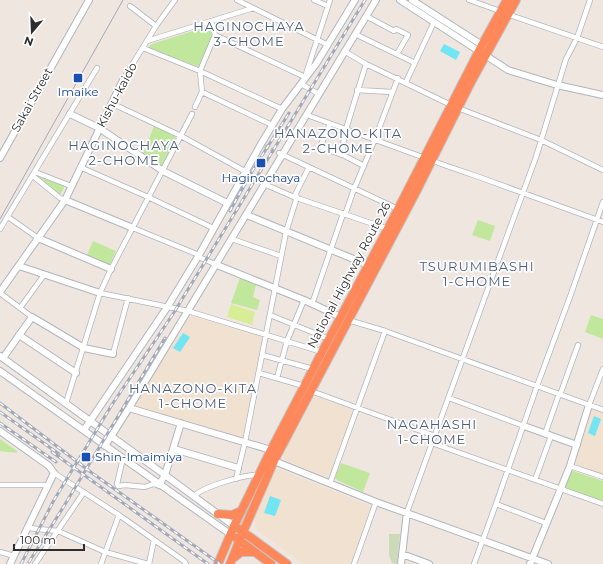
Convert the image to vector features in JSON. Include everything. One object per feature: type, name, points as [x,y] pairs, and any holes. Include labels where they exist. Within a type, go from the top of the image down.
[{"type":"highway","name":"National Highway Route 26","points":[[504,13],[507,0]]},
{"type":"highway","name":"National Highway Route 26","points":[[218,564],[230,534],[258,474],[345,319],[429,159],[482,50],[504,13],[516,0]]},
{"type":"highway","name":"National Highway Route 26","points":[[231,562],[242,532],[307,389],[313,369],[329,339],[345,319],[368,265],[398,209],[429,159]]},
{"type":"highway","points":[[218,514],[232,515],[241,511]]},
{"type":"highway","points":[[234,526],[287,564]]},
{"type":"highway","points":[[230,534],[271,564]]},
{"type":"highway","points":[[231,562],[241,552],[255,552]]},
{"type":"street","name":"Sakai Street","points":[[0,158],[89,0]]},
{"type":"street","name":"Kishu-kaido","points":[[0,293],[65,200],[124,78],[174,0]]},
{"type":"street","points":[[237,0],[260,10],[328,45]]},
{"type":"street","points":[[314,0],[328,6]]},
{"type":"street","points":[[84,430],[168,306],[199,255],[272,125],[302,84],[330,0]]},
{"type":"street","points":[[305,77],[316,64],[356,0]]},
{"type":"street","points":[[105,446],[217,265],[281,154],[307,115],[344,51],[376,0]]},
{"type":"street","points":[[400,0],[482,50]]},
{"type":"street","points":[[412,0],[508,70],[557,85],[603,95]]},
{"type":"street","points":[[469,0],[603,48]]},
{"type":"street","points":[[498,260],[541,140],[566,59],[576,38],[590,0]]},
{"type":"street","points":[[130,6],[156,26]]},
{"type":"street","points":[[147,41],[253,8]]},
{"type":"street","points":[[366,16],[394,31],[396,29],[408,35],[397,54]]},
{"type":"street","points":[[195,108],[202,92],[200,71],[215,35],[211,21]]},
{"type":"street","points":[[406,82],[434,22]]},
{"type":"street","points":[[355,34],[415,63]]},
{"type":"street","points":[[215,35],[305,77]]},
{"type":"street","points":[[143,48],[200,71],[282,110]]},
{"type":"street","points":[[344,51],[366,64],[455,106],[541,140],[603,170]]},
{"type":"street","points":[[342,155],[345,129],[366,64]]},
{"type":"street","points":[[0,230],[97,68]]},
{"type":"street","points":[[312,304],[343,214],[346,212],[398,78]]},
{"type":"street","points":[[302,84],[319,94]]},
{"type":"street","points":[[357,90],[392,92]]},
{"type":"street","points":[[202,92],[272,125]]},
{"type":"street","points":[[111,103],[181,136],[246,173]]},
{"type":"street","points":[[70,114],[99,128],[163,171],[227,203]]},
{"type":"street","points":[[66,403],[100,293],[110,269],[192,114]]},
{"type":"street","points":[[307,115],[603,222]]},
{"type":"street","points":[[330,124],[320,147],[342,155],[364,166]]},
{"type":"street","points":[[281,154],[398,209]]},
{"type":"street","points":[[80,167],[213,228]]},
{"type":"street","points":[[236,479],[259,373],[286,232],[296,197],[309,167]]},
{"type":"street","points":[[34,174],[71,186]]},
{"type":"street","points":[[34,174],[60,198],[199,255],[201,258],[276,288],[345,319],[385,331],[603,410]]},
{"type":"street","points":[[264,183],[296,197],[388,229]]},
{"type":"street","points":[[474,564],[603,202]]},
{"type":"street","points":[[247,215],[368,265]]},
{"type":"street","points":[[8,217],[38,238],[110,269]]},
{"type":"street","points":[[232,239],[281,256]]},
{"type":"street","points":[[18,266],[100,293],[188,311],[322,352]]},
{"type":"street","points":[[400,564],[407,512],[494,272]]},
{"type":"street","points":[[20,308],[44,275]]},
{"type":"street","points":[[0,293],[32,317],[84,348],[113,354],[128,298]]},
{"type":"street","points":[[277,378],[287,341],[304,300]]},
{"type":"street","points":[[270,315],[329,339]]},
{"type":"street","points":[[32,317],[1,357],[112,436],[234,526]]},
{"type":"street","points":[[330,483],[385,331]]},
{"type":"street","points":[[19,335],[76,373]]},
{"type":"street","points":[[535,480],[560,394],[578,345]]},
{"type":"street","points":[[262,355],[313,369]]},
{"type":"street","points":[[532,561],[570,466],[589,405],[603,369]]},
{"type":"street","points":[[0,371],[230,534]]},
{"type":"street","points":[[259,373],[277,378],[435,436]]},
{"type":"street","points":[[449,398],[577,445]]},
{"type":"street","points":[[129,408],[271,450]]},
{"type":"street","points":[[159,485],[165,475],[181,423]]},
{"type":"street","points":[[0,431],[52,468],[54,473],[119,515],[184,561],[186,564]]},
{"type":"street","points":[[432,443],[603,504]]},
{"type":"street","points":[[174,449],[238,468]]},
{"type":"street","points":[[123,458],[117,484],[118,486],[125,484],[145,487],[153,484],[159,485]]},
{"type":"street","points":[[274,461],[376,502],[483,540],[532,561],[548,564]]},
{"type":"street","points":[[570,466],[603,477]]},
{"type":"street","points":[[10,564],[54,473]]},
{"type":"street","points":[[194,496],[199,491],[250,474],[258,474]]},
{"type":"street","points":[[0,486],[48,485]]},
{"type":"street","points":[[35,564],[84,492]]},
{"type":"street","points":[[354,564],[376,502]]},
{"type":"street","points":[[496,504],[546,523]]},
{"type":"street","points":[[101,564],[119,515]]},
{"type":"street","points":[[28,528],[58,531],[105,552],[149,564],[154,540]]},
{"type":"street","points":[[0,552],[14,556]]},
{"type":"street","points":[[402,554],[429,564]]},
{"type":"shaded area","points":[[192,316],[261,337],[262,339],[243,436],[240,437],[137,407],[136,404],[189,318]]},
{"type":"shaded area","points":[[317,397],[352,409],[354,412],[330,476],[328,477],[285,461],[283,454],[314,398]]},
{"type":"shaded area","points":[[594,410],[603,413],[603,474],[576,465],[575,463],[591,411]]},
{"type":"shaded area","points":[[279,469],[370,506],[371,509],[351,564],[303,564],[256,529],[253,519],[276,470]]},
{"type":"green space","points":[[206,27],[210,28],[212,36],[199,66],[150,49],[149,46],[152,44]]},
{"type":"green space","points":[[154,126],[175,136],[176,139],[162,165],[159,165],[143,154]]},
{"type":"green space","points":[[39,177],[65,186],[60,195]]},
{"type":"green space","points":[[478,220],[495,226],[490,241],[472,235]]},
{"type":"green space","points":[[93,241],[116,251],[110,264],[107,265],[87,255]]},
{"type":"green space","points":[[240,278],[256,285],[253,297],[260,300],[257,310],[231,303]]},
{"type":"green space","points":[[231,304],[255,312],[252,325],[227,317]]},
{"type":"green space","points":[[591,315],[603,319],[603,339],[585,332]]},
{"type":"green space","points":[[0,439],[17,451],[17,453],[0,451]]},
{"type":"green space","points":[[341,463],[370,473],[363,492],[335,478]]},
{"type":"green space","points":[[573,471],[603,481],[603,502],[567,489],[565,486],[571,472]]},
{"type":"green space","points":[[389,534],[400,534],[397,564],[392,563],[389,555]]},
{"type":"water","points":[[444,44],[460,52],[456,60],[440,51]]},
{"type":"water","points":[[183,333],[190,337],[180,352],[173,348]]},
{"type":"water","points":[[594,416],[601,419],[595,436],[588,433]]},
{"type":"water","points":[[270,496],[281,500],[275,516],[264,513]]},
{"type":"tunnel","points":[[265,146],[279,153]]},
{"type":"tunnel","points":[[248,173],[263,182]]},
{"type":"tram line","points":[[0,219],[123,0]]},
{"type":"railway","points":[[21,564],[54,500],[113,403],[173,314],[365,0]]},
{"type":"railway","points":[[230,211],[251,173],[289,113]]},
{"type":"railway","points":[[29,562],[165,338]]},
{"type":"railway","points":[[0,403],[92,473],[220,564]]},
{"type":"railway","points":[[0,412],[59,454]]},
{"type":"railway","points":[[0,423],[56,462]]},
{"type":"railway","points":[[52,452],[208,564]]},
{"type":"place","name":"Imaike","points":[[78,78]]},
{"type":"place","name":"Haginochaya","points":[[261,163]]},
{"type":"place","name":"Shin-Imaimiya","points":[[86,457]]},
{"type":"district","name":"HAGINOCHAYA 3-CHOME","points":[[249,34]]},
{"type":"district","name":"HANAZONO-KITA 2-CHOME","points":[[338,140]]},
{"type":"district","name":"HAGINOCHAYA 2-CHOME","points":[[124,152]]},
{"type":"district","name":"TSURUMIBASHI 1-CHOME","points":[[477,274]]},
{"type":"district","name":"HANAZONO-KITA 1-CHOME","points":[[193,396]]},
{"type":"district","name":"NAGAHASHI 1-CHOME","points":[[432,432]]}]
